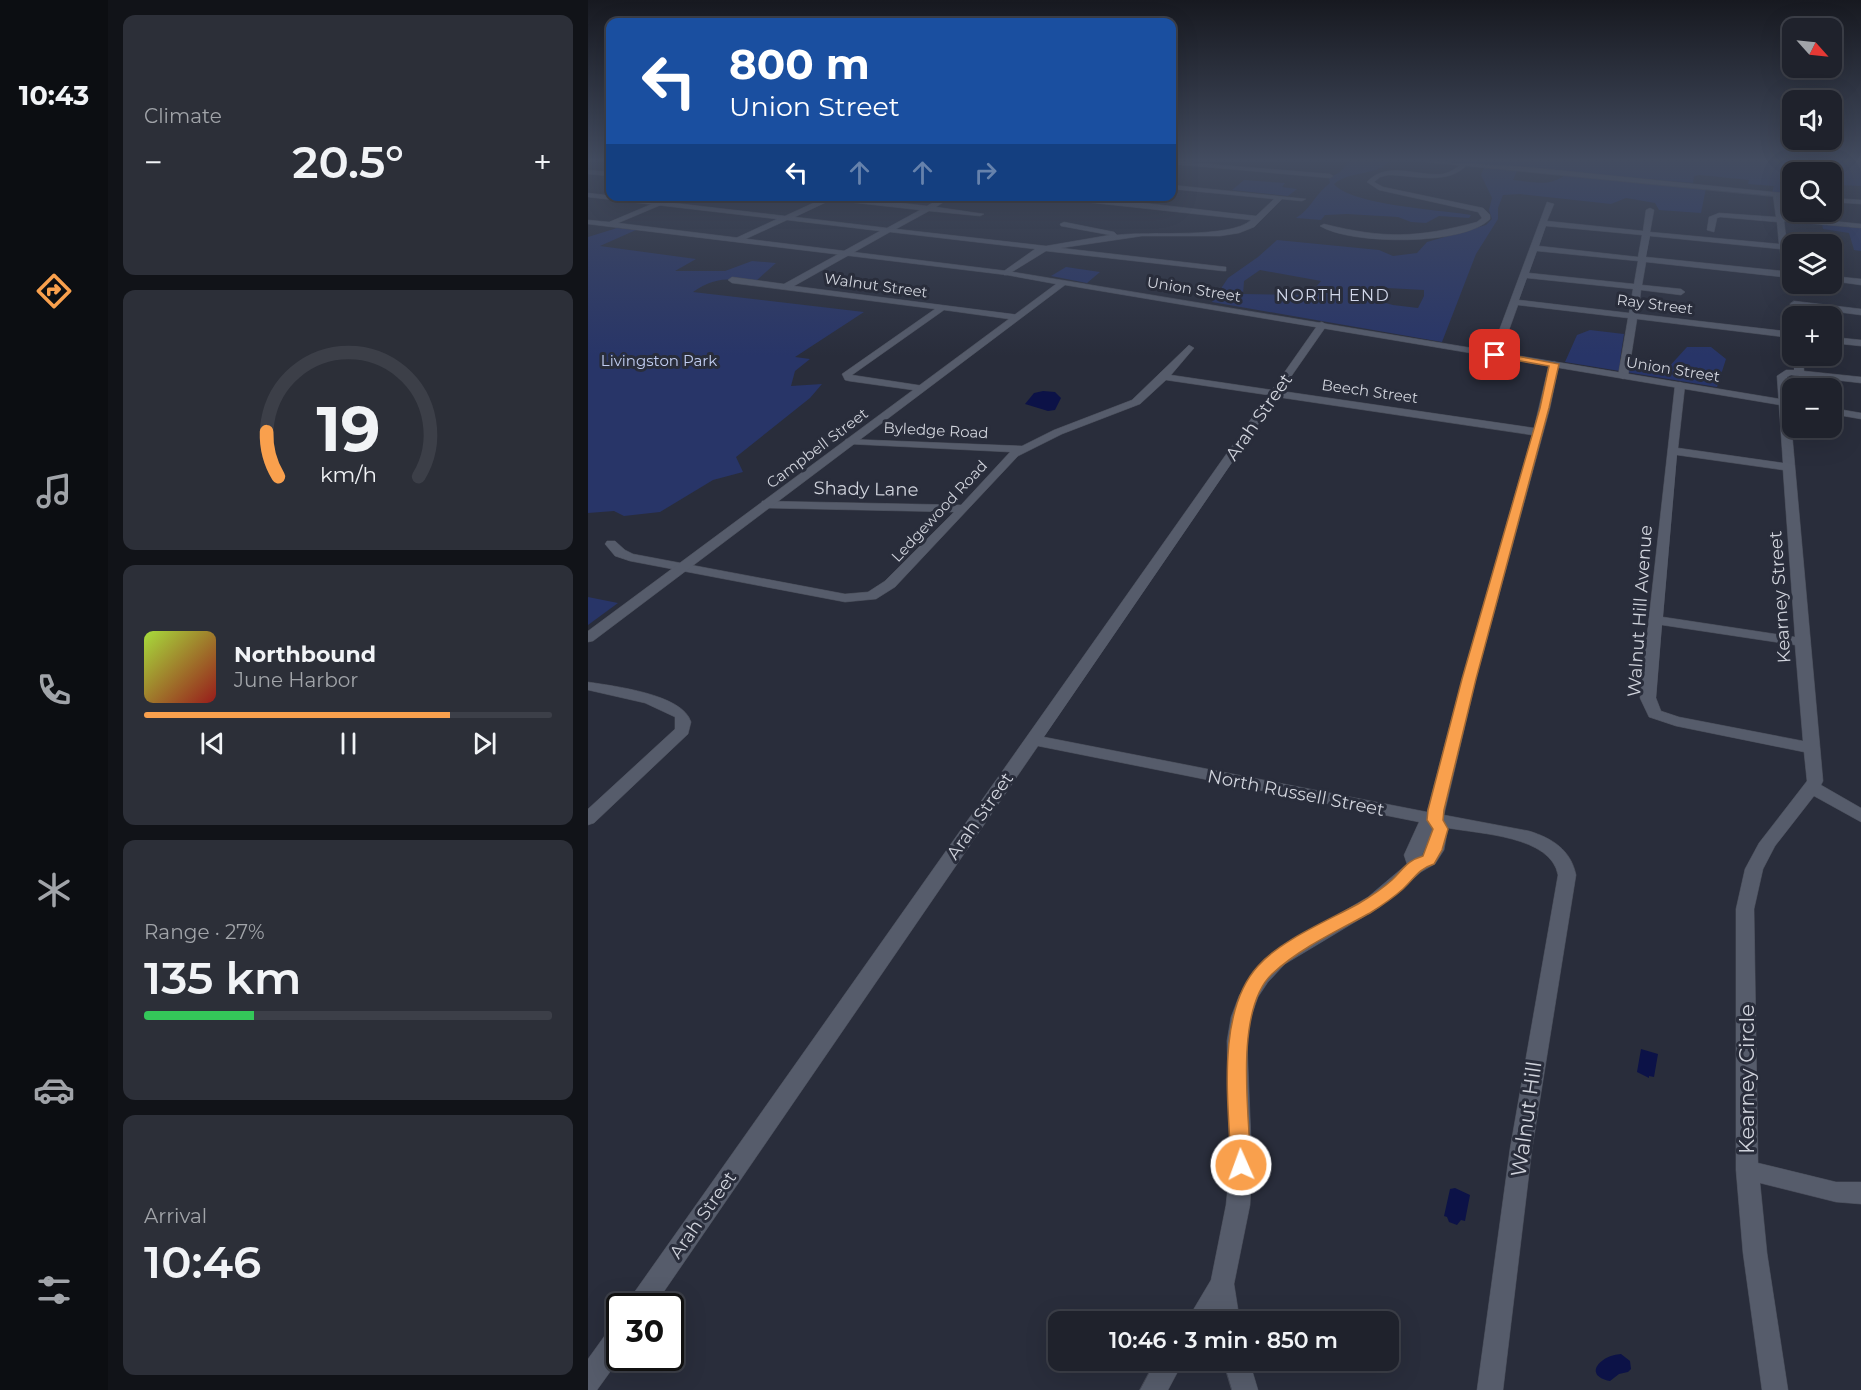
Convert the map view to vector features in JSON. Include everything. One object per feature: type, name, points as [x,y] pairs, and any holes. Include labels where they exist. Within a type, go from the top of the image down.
[{"type":"street","name":"Union Street","points":[[625,226],[1007,273],[1782,403]]},
{"type":"street","points":[[739,240],[769,226]]},
{"type":"street","points":[[849,226],[1223,269]]},
{"type":"street","points":[[787,286],[899,226]]},
{"type":"street","points":[[1075,226],[1118,236]]},
{"type":"street","points":[[1007,273],[1043,249],[1118,236],[1226,234],[1243,230],[1249,226]]},
{"type":"street","points":[[1324,226],[1361,236],[1410,239],[1428,238],[1473,226]]},
{"type":"street","points":[[1495,355],[1541,226]]},
{"type":"street","points":[[1569,226],[1782,246]]},
{"type":"street","points":[[1623,376],[1648,226]]},
{"type":"street","points":[[1711,230],[1712,226]]},
{"type":"street","points":[[1533,248],[1782,274]]},
{"type":"street","points":[[1524,274],[1681,292]]},
{"type":"street","name":"Walnut Street","points":[[732,280],[1016,317]]},
{"type":"street","points":[[1842,280],[1861,282]]},
{"type":"street","name":"Campbell Street","points":[[588,638],[1064,282]]},
{"type":"street","name":"Ray Street","points":[[1515,302],[1782,334]]},
{"type":"street","points":[[1794,306],[1794,304],[1811,306]]},
{"type":"street","points":[[920,388],[849,378],[847,374],[942,308]]},
{"type":"street","points":[[1842,310],[1861,312]]},
{"type":"street","name":"Arah Street","points":[[649,1293],[1322,325]]},
{"type":"street","points":[[1842,341],[1861,343]]},
{"type":"street","name":"Ledgewood Road","points":[[611,543],[620,553],[630,557],[845,598],[871,596],[890,584],[964,509],[1008,459],[1021,449],[1136,402],[1189,348]]},
{"type":"street","points":[[1226,1311],[1222,1284],[1238,1205],[1241,1165],[1237,1041],[1239,1025],[1248,996],[1265,969],[1375,902],[1397,885],[1416,864],[1429,860],[1434,850],[1440,829],[1435,820],[1469,679],[1554,364]]},
{"type":"street","points":[[1799,366],[1799,373],[1861,381]]},
{"type":"street","name":"Kearney Street","points":[[1782,378],[1784,373],[1799,373]]},
{"type":"street","name":"Beech Street","points":[[1163,377],[1537,432]]},
{"type":"street","name":"Walnut Hill Avenue","points":[[1680,386],[1648,698],[1654,714],[1676,721],[1811,748]]},
{"type":"street","points":[[1842,413],[1861,416]]},
{"type":"street","name":"Kearney Street","points":[[1789,438],[1802,642],[1815,774],[1812,787]]},
{"type":"street","name":"Byledge Road","points":[[850,441],[1021,449]]},
{"type":"street","points":[[1672,451],[1789,467]]},
{"type":"street","name":"Shady Lane","points":[[766,504],[964,509]]},
{"type":"street","points":[[1656,620],[1802,642]]},
{"type":"street","points":[[588,686],[663,704],[681,715],[684,723],[682,731],[588,819]]},
{"type":"street","name":"North Russell Street","points":[[1032,740],[1529,837],[1545,843],[1557,852]]},
{"type":"street","points":[[1812,787],[1861,816]]},
{"type":"street","name":"Kearney Circle","points":[[1775,1390],[1755,1253],[1747,1170],[1745,909],[1754,868],[1768,843],[1812,787]]},
{"type":"street","name":"Walnut Hill","points":[[1490,1390],[1523,1138],[1567,875],[1566,864],[1557,852]]},
{"type":"street","points":[[1747,1170],[1836,1192],[1861,1194]]},
{"type":"street","points":[[1205,1311],[1222,1284]]},
{"type":"street","points":[[588,1382],[606,1356]]},
{"type":"street","points":[[1153,1390],[1164,1371]]},
{"type":"street","points":[[1239,1371],[1245,1390]]},
{"type":"green space","points":[[1483,226],[1494,226],[1476,254],[1442,342],[1212,302],[1228,278],[1277,240],[1379,250],[1393,256],[1417,253],[1427,242]],"holes":[[[1260,270],[1321,281],[1309,295],[1243,294],[1244,281]],[[1369,287],[1424,290],[1424,296],[1418,308],[1371,299]]]},
{"type":"green space","points":[[1822,226],[1861,227],[1861,251],[1854,250],[1849,233],[1823,229]]},
{"type":"green space","name":"Livingston Park","points":[[617,228],[636,230],[600,246],[696,259],[675,271],[725,271],[752,261],[776,263],[756,281],[738,279],[715,281],[693,292],[864,312],[795,357],[810,359],[795,371],[791,386],[822,384],[810,398],[736,457],[743,472],[713,480],[660,512],[624,516],[614,511],[588,513],[588,237]]},
{"type":"green space","points":[[1066,267],[1100,272],[1087,283],[1051,276]]},
{"type":"green space","points":[[1590,330],[1624,334],[1620,360],[1667,369],[1687,347],[1711,347],[1726,359],[1717,387],[1565,362],[1577,335]]},
{"type":"green space","points":[[588,597],[618,603],[588,625]]},
{"type":"shaded area","points":[[1055,392],[1061,398],[1055,410],[1048,411],[1025,404],[1034,393]]},
{"type":"shaded area","points":[[1641,1049],[1658,1054],[1654,1077],[1649,1076],[1649,1078],[1637,1072]]},
{"type":"shaded area","points":[[1455,1188],[1470,1195],[1465,1221],[1461,1220],[1457,1225],[1449,1222],[1444,1216],[1450,1189]]},
{"type":"shaded area","points":[[1621,1354],[1630,1361],[1631,1369],[1628,1372],[1619,1374],[1610,1381],[1597,1374],[1596,1370],[1601,1361]]},
{"type":"district","name":"NORTH END","points":[[1333,295]]},
{"type":"route","points":[[1241,1165],[1237,1041],[1243,1010],[1255,982],[1265,969],[1291,950],[1375,902],[1397,885],[1416,864],[1429,860],[1434,850],[1440,829],[1435,820],[1436,810],[1469,679],[1545,408],[1554,364],[1495,355]]}]
